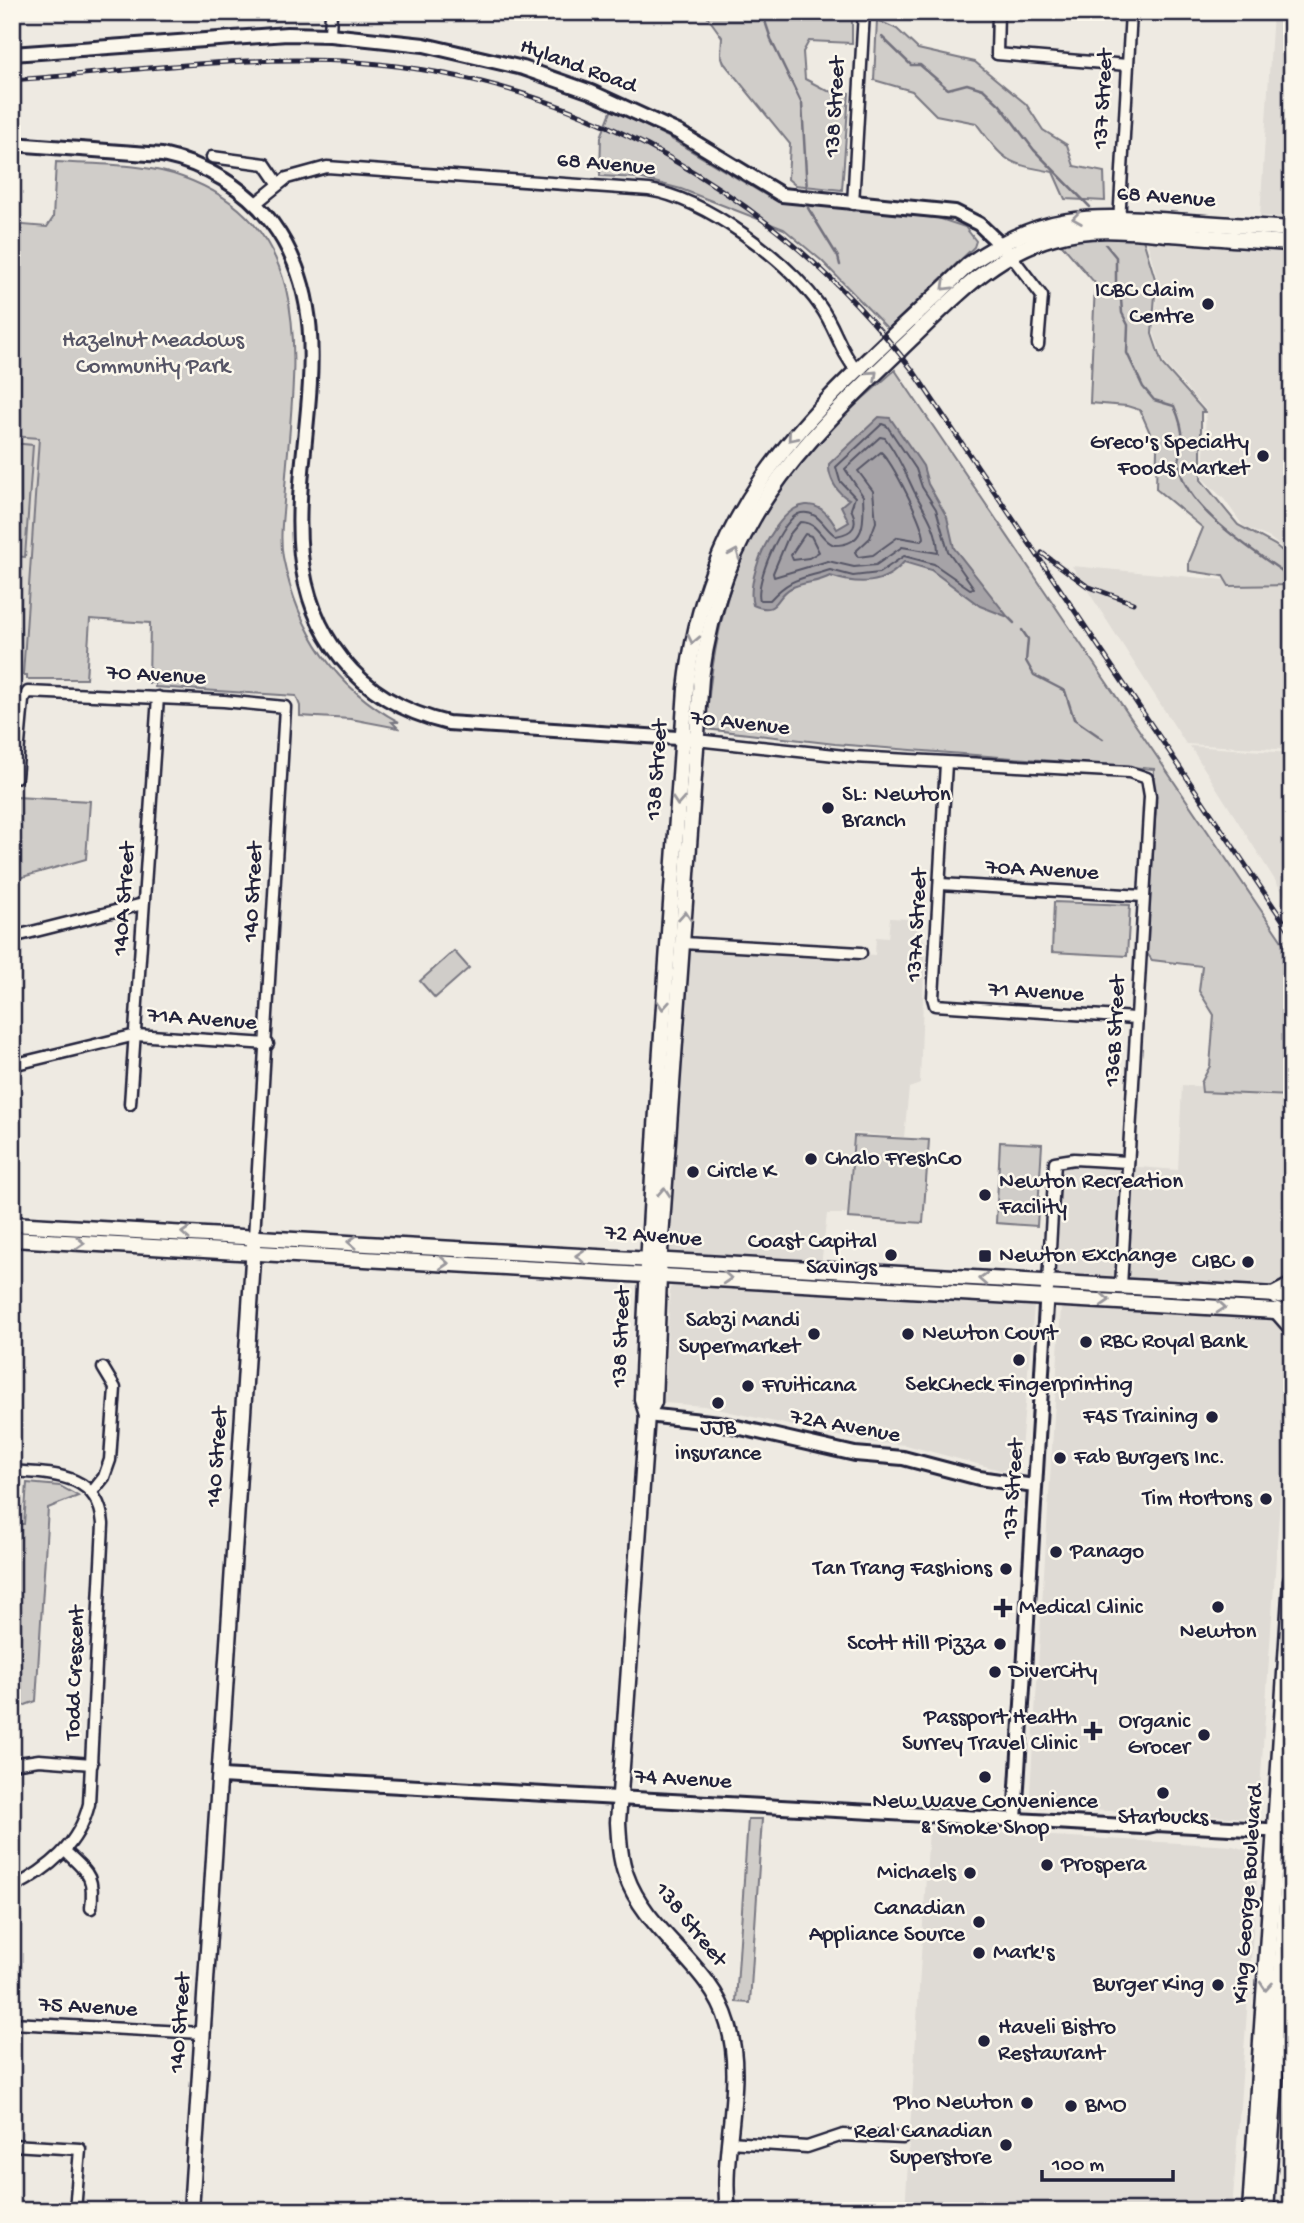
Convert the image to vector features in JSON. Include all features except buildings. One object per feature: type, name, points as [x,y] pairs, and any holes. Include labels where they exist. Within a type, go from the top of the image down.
[{"type":"main road","name":"68 Avenue","points":[[1119,223],[1151,233],[1292,243]]},
{"type":"main road","name":"68 Avenue","points":[[1004,248],[1119,223],[1225,224],[1292,231]]},
{"type":"main road","points":[[1151,233],[1159,227],[1205,229],[1225,224]]},
{"type":"main road","points":[[1257,241],[1267,233],[1292,231]]},
{"type":"main road","name":"138 Street","points":[[653,1267],[683,943],[693,639],[703,599],[723,546],[745,502],[788,441],[968,265],[1004,248]]},
{"type":"main road","name":"138 Street","points":[[728,2211],[734,2059],[728,2023],[709,1984],[643,1907],[630,1885],[619,1840],[619,1797],[647,1415],[654,1402],[653,1267],[690,739],[716,605],[741,540],[774,483],[807,440],[1004,248]]},
{"type":"main road","name":"72 Avenue","points":[[12,1224],[254,1237],[653,1267],[1284,1303]]},
{"type":"main road","name":"140 Street","points":[[191,2211],[254,1237]]},
{"type":"main road","name":"72 Avenue","points":[[12,1239],[253,1253],[653,1267]]},
{"type":"main road","name":"72 Avenue","points":[[1047,1290],[1121,1286],[1284,1303]]},
{"type":"main road","points":[[1292,1286],[1284,1303],[1292,1327]]},
{"type":"main road","name":"King George Boulevard","points":[[1265,2211],[1285,1834],[1292,1581]]},
{"type":"main road","points":[[1292,1720],[1292,1737]]},
{"type":"main road","name":"King George Boulevard","points":[[1251,2211],[1285,1834]]},
{"type":"street","points":[[330,35],[331,12]]},
{"type":"street","name":"138 Street","points":[[853,204],[864,12]]},
{"type":"street","points":[[999,12],[997,54],[1127,65]]},
{"type":"street","name":"137 Street","points":[[1119,223],[1131,12]]},
{"type":"street","name":"Hyland Road","points":[[12,54],[256,35],[330,35],[444,49],[547,75],[655,120],[782,195],[963,214],[979,224],[1004,248]]},
{"type":"street","points":[[12,144],[174,158],[213,173],[256,204]]},
{"type":"street","points":[[212,157],[265,164],[278,183]]},
{"type":"street","name":"68 Avenue","points":[[256,204],[278,183],[302,171],[327,167],[649,190],[674,195],[695,203],[733,228],[799,283],[824,312],[849,362],[857,371]]},
{"type":"street","name":"70 Avenue","points":[[256,204],[292,254],[304,282],[310,309],[311,365],[300,527],[300,550],[306,591],[320,626],[349,667],[388,700],[410,713],[448,723],[478,727],[690,739],[946,763],[1129,772],[1147,778]]},
{"type":"street","points":[[1004,248],[1042,296],[1038,345]]},
{"type":"street","name":"70 Avenue","points":[[16,777],[25,694],[32,691],[285,707]]},
{"type":"street","name":"140A Street","points":[[130,1104],[158,697]]},
{"type":"street","name":"140 Street","points":[[254,1237],[268,1044],[285,707]]},
{"type":"street","name":"137A Street","points":[[935,1005],[933,998],[946,763]]},
{"type":"street","name":"136B Street","points":[[1121,1286],[1150,796],[1147,778]]},
{"type":"street","name":"70A Avenue","points":[[940,884],[1143,896]]},
{"type":"street","points":[[12,937],[143,904]]},
{"type":"street","points":[[683,943],[861,953]]},
{"type":"street","name":"71 Avenue","points":[[935,1005],[1135,1018]]},
{"type":"street","name":"71A Avenue","points":[[12,1065],[136,1035],[268,1044]]},
{"type":"street","name":"137 Street","points":[[1016,1820],[1055,1162],[1074,1159],[1128,1162]]},
{"type":"street","points":[[12,1471],[67,1478],[92,1492],[104,1477],[110,1460],[115,1388],[103,1368]]},
{"type":"street","name":"72A Avenue","points":[[647,1415],[719,1423],[855,1454],[903,1458],[979,1478],[1034,1486]]},
{"type":"street","name":"Todd Crescent","points":[[12,1888],[66,1852],[86,1818],[92,1764],[92,1702],[103,1524],[100,1505],[92,1492]]},
{"type":"street","points":[[12,1764],[39,1760],[92,1764]]},
{"type":"street","name":"74 Avenue","points":[[221,1776],[1143,1827],[1156,1832],[1285,1834]]},
{"type":"street","points":[[66,1852],[88,1873],[94,1885],[91,1908]]},
{"type":"street","name":"75 Avenue","points":[[12,2023],[203,2033]]},
{"type":"street","points":[[729,2142],[807,2147],[843,2135],[903,2138]]},
{"type":"street","points":[[12,2145],[80,2149],[75,2211]]},
{"type":"shaded area","points":[[1273,12],[1292,12],[1292,218],[1260,216]]},
{"type":"shaded area","points":[[1145,234],[1292,244],[1292,556],[1270,538],[1244,527],[1224,499],[1203,479],[1206,410],[1163,362],[1154,332],[1158,282]]},
{"type":"shaded area","points":[[12,436],[39,438],[23,675],[12,683]]},
{"type":"shaded area","points":[[1072,566],[1292,586],[1292,750],[1186,744]]},
{"type":"shaded area","points":[[1190,746],[1292,753],[1292,907]]},
{"type":"shaded area","points":[[890,918],[910,919],[925,942],[920,1084],[909,1088],[904,1137],[853,1133],[847,1214],[827,1214],[821,1266],[664,1259],[681,941],[875,955],[876,937],[888,938]]},
{"type":"shaded area","points":[[1182,1085],[1292,1093],[1292,1277],[1272,1288],[1054,1278],[1062,1161],[1178,1170]]},
{"type":"shaded area","points":[[674,1283],[1034,1306],[1019,1471],[1000,1470],[906,1445],[865,1442],[704,1406],[664,1403],[670,1288]]},
{"type":"shaded area","points":[[1061,1307],[1273,1319],[1285,1332],[1290,1354],[1259,1805],[1249,1818],[1029,1807]]},
{"type":"shaded area","points":[[929,1829],[1233,1846],[1249,1851],[1258,1865],[1232,2211],[905,2211]]},
{"type":"shaded area","points":[[1292,2018],[1292,2211],[1280,2211],[1283,2148]]},
{"type":"green space","points":[[704,12],[852,12],[852,43],[809,41],[803,52],[805,79],[828,91],[849,93],[842,190],[795,185],[788,179],[790,144],[724,63],[721,54],[722,37]]},
{"type":"green space","points":[[877,20],[897,29],[918,49],[975,62],[1026,104],[1043,130],[1067,145],[1074,166],[1104,172],[1105,201],[1065,199],[1053,172],[1007,159],[976,123],[936,115],[912,91],[874,80]]},
{"type":"green space","points":[[612,109],[666,136],[769,197],[791,203],[938,218],[965,227],[976,241],[974,247],[888,329],[822,261],[784,229],[681,189],[639,178],[600,176],[601,137]]},
{"type":"green space","name":"Hazelnut Meadows Community Park","points":[[56,162],[136,167],[182,177],[228,200],[259,231],[279,267],[290,308],[292,397],[281,540],[289,583],[308,631],[321,653],[355,691],[399,722],[392,722],[398,728],[351,719],[300,716],[296,696],[155,687],[155,683],[149,683],[150,623],[90,619],[86,679],[27,679],[27,675],[23,675],[39,438],[12,436],[12,224],[47,227],[53,218]]},
{"type":"green space","points":[[1079,233],[1142,236],[1156,282],[1152,334],[1162,364],[1205,412],[1201,412],[1201,480],[1238,525],[1275,545],[1292,559],[1292,585],[1229,586],[1223,576],[1189,571],[1189,562],[1203,528],[1156,489],[1157,449],[1140,410],[1127,406],[1090,403],[1095,283],[1057,239]]},
{"type":"green space","points":[[895,370],[1292,956],[1292,1096],[1202,1092],[1201,1083],[1210,1066],[1214,1015],[1199,991],[1202,966],[1152,960],[1143,948],[1154,769],[835,744],[706,729],[709,690],[723,616],[733,580],[764,513],[784,481],[809,450]]},
{"type":"green space","points":[[12,443],[33,445],[25,557],[12,556]]},
{"type":"green space","points":[[12,596],[18,596],[14,658],[12,658]]},
{"type":"green space","points":[[15,797],[90,801],[86,859],[12,880]]},
{"type":"green space","points":[[1054,902],[1130,905],[1127,956],[1052,952]]},
{"type":"green space","points":[[454,951],[469,968],[435,998],[420,981]]},
{"type":"green space","points":[[854,1136],[929,1140],[923,1223],[848,1218]]},
{"type":"green space","points":[[1000,1142],[1042,1144],[1037,1226],[996,1223]]},
{"type":"green space","points":[[27,1483],[60,1486],[78,1496],[48,1508],[36,1701],[12,1710],[12,1524],[24,1524]]},
{"type":"green space","points":[[748,1819],[762,1819],[750,2003],[736,2002]]},
{"type":"water","points":[[879,417],[890,418],[923,466],[928,484],[947,517],[954,548],[1008,617],[980,606],[931,570],[904,562],[888,576],[879,579],[860,582],[830,576],[791,588],[772,607],[761,608],[753,605],[752,589],[764,547],[776,527],[790,512],[806,505],[822,510],[837,529],[849,522],[841,506],[849,499],[834,485],[829,464]]},
{"type":"waterway","points":[[762,12],[772,42],[802,104],[807,191]]},
{"type":"waterway","points":[[882,37],[911,65],[920,65],[948,89],[967,84],[983,89],[1000,105],[1034,150],[1090,207]]},
{"type":"waterway","points":[[808,208],[838,257],[840,265]]},
{"type":"waterway","points":[[1106,245],[1116,257],[1116,295],[1121,299],[1122,313],[1128,325],[1127,353],[1143,387],[1154,400],[1174,406],[1179,419],[1183,443],[1179,464],[1184,481],[1208,514],[1292,578]]},
{"type":"waterway","points":[[1008,617],[1014,623]]},
{"type":"waterway","points":[[1022,630],[1028,639],[1026,661],[1034,675],[1065,691],[1074,719],[1103,739]]},
{"type":"waterway","points":[[1148,921],[1156,801]]},
{"type":"waterway","points":[[1143,1004],[1147,934]]},
{"type":"railway","points":[[12,80],[271,60],[356,62],[438,73],[518,92],[595,121],[668,157],[737,201],[801,252],[860,309],[914,372],[1292,934]]},
{"type":"railway","points":[[1042,553],[1087,586],[1133,603]]},
{"type":"place","name":"ICBC Claim Centre","points":[[1208,304]]},
{"type":"place","name":"Greco's Specialty Foods Market","points":[[1263,456]]},
{"type":"place","name":"SL: Newton Branch","points":[[828,808]]},
{"type":"place","name":"Chalo FreshCo","points":[[811,1159]]},
{"type":"place","name":"Circle K","points":[[693,1172]]},
{"type":"place","name":"Newton Recreation Facility","points":[[985,1195]]},
{"type":"place","name":"Coast Capital Savings","points":[[891,1255]]},
{"type":"place","name":"Newton Exchange","points":[[985,1256]]},
{"type":"place","name":"CIBC","points":[[1248,1262]]},
{"type":"place","name":"Sabzi Mandi Supermarket","points":[[814,1334]]},
{"type":"place","name":"Newton Court","points":[[908,1334]]},
{"type":"place","name":"RBC Royal Bank","points":[[1086,1342]]},
{"type":"place","name":"SekCheck Fingerprinting","points":[[1019,1360]]},
{"type":"place","name":"Fruiticana","points":[[748,1386]]},
{"type":"place","name":"JJB insurance","points":[[718,1403]]},
{"type":"place","name":"F45 Training","points":[[1212,1417]]},
{"type":"place","name":"Fab Burgers Inc.","points":[[1060,1458]]},
{"type":"place","name":"Tim Hortons","points":[[1266,1499]]},
{"type":"place","name":"Panago","points":[[1056,1552]]},
{"type":"place","name":"Tan Trang Fashions","points":[[1006,1569]]},
{"type":"place","name":"Newton","points":[[1218,1607]]},
{"type":"place","name":"Medical Clinic","points":[[1003,1608]]},
{"type":"place","name":"Scott Hill Pizza","points":[[1000,1644]]},
{"type":"place","name":"DiverCity","points":[[995,1672]]},
{"type":"place","name":"Passport Health Surrey Travel Clinic","points":[[1093,1731]]},
{"type":"place","name":"Organic Grocer","points":[[1204,1735]]},
{"type":"place","name":"New Wave Convenience & Smoke Shop","points":[[985,1777]]},
{"type":"place","name":"Starbucks","points":[[1163,1793]]},
{"type":"place","name":"Prospera","points":[[1047,1865]]},
{"type":"place","name":"Michaels","points":[[970,1873]]},
{"type":"place","name":"Canadian Appliance Source","points":[[979,1922]]},
{"type":"place","name":"Mark's","points":[[979,1953]]},
{"type":"place","name":"Burger King","points":[[1218,1985]]},
{"type":"place","name":"Haveli Bistro Restaurant","points":[[984,2041]]},
{"type":"place","name":"Pho Newton","points":[[1027,2103]]},
{"type":"place","name":"BMO","points":[[1071,2106]]},
{"type":"place","name":"Real Canadian Superstore","points":[[1006,2145]]}]
